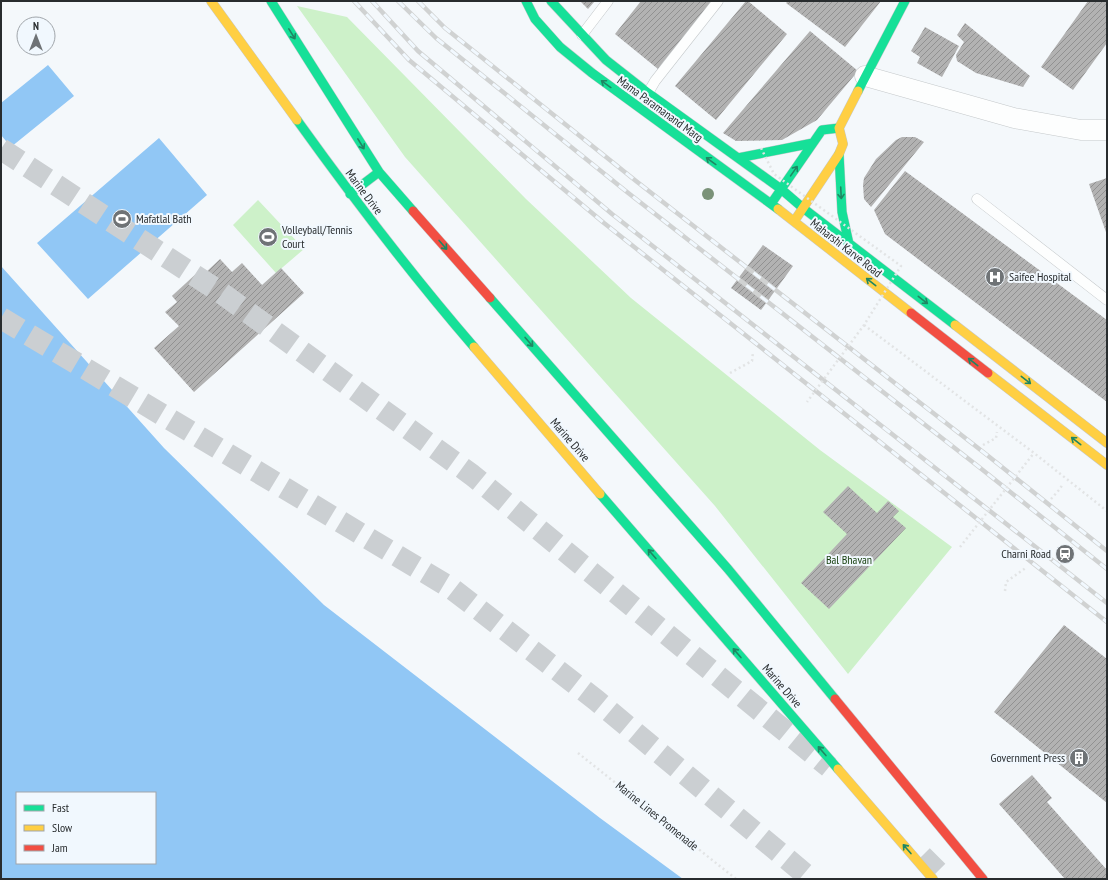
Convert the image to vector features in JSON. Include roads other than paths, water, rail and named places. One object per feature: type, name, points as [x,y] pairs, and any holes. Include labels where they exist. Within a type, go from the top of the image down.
[{"type":"main road","name":"Marine Drive","points":[[211,1],[350,194],[430,296],[933,879]]},
{"type":"main road","name":"Marine Drive","points":[[271,1],[379,172],[728,569],[983,879]]},
{"type":"main road","name":"Mama Paramanand Marg","points":[[526,1],[535,19],[560,47],[592,73],[772,204],[793,222]]},
{"type":"main road","name":"Mama Paramanand Marg","points":[[552,1],[606,60],[648,93],[781,189],[803,208]]},
{"type":"main road","points":[[803,208],[839,154],[843,144],[839,128],[905,1]]},
{"type":"main road","points":[[772,204],[822,130],[839,128]]},
{"type":"main road","points":[[738,158],[813,143]]},
{"type":"main road","points":[[839,154],[842,212],[849,244]]},
{"type":"main road","points":[[350,194],[379,172]]},
{"type":"main road","name":"Maharshi Karve Road","points":[[1107,443],[803,208],[793,222],[1107,465]]},
{"type":"street","points":[[865,76],[1014,118],[1081,130],[1107,130]]},
{"type":"lane","points":[[582,35],[608,1]]},
{"type":"lane","points":[[648,93],[655,81],[718,1]]},
{"type":"lane","points":[[977,199],[1107,300]]},
{"type":"water","points":[[48,65],[74,96],[11,147],[1,135],[1,103]]},
{"type":"water","name":"Mafatlal Bath","points":[[159,138],[207,195],[88,299],[37,243]]},
{"type":"water","points":[[1,266],[164,448],[324,605],[600,818],[683,879],[1,879]]},
{"type":"tunnel","points":[[1,149],[220,292],[472,475],[829,767]]},
{"type":"tunnel","points":[[1,318],[451,588],[596,700],[811,879]]},
{"type":"tunnel","points":[[922,856],[945,879]]},
{"type":"railway","points":[[354,1],[409,60],[604,223],[1107,622]]},
{"type":"railway","points":[[372,1],[418,51],[612,214],[1107,603]]},
{"type":"railway","points":[[398,1],[436,38],[627,192],[1107,569]]},
{"type":"railway","points":[[418,1],[445,28],[636,181],[987,455],[1107,551]]},
{"type":"place","name":"Mafatlal Bath","points":[[122,219]]},
{"type":"place","name":"Volleyball/Tennis Court","points":[[268,237]]},
{"type":"place","name":"Saifee Hospital","points":[[995,277]]},
{"type":"place","name":"Charni Road","points":[[1065,554]]},
{"type":"place","name":"Government Press","points":[[1079,758]]},
{"type":"park label","name":"Bal Bhavan","points":[[849,560]]}]
